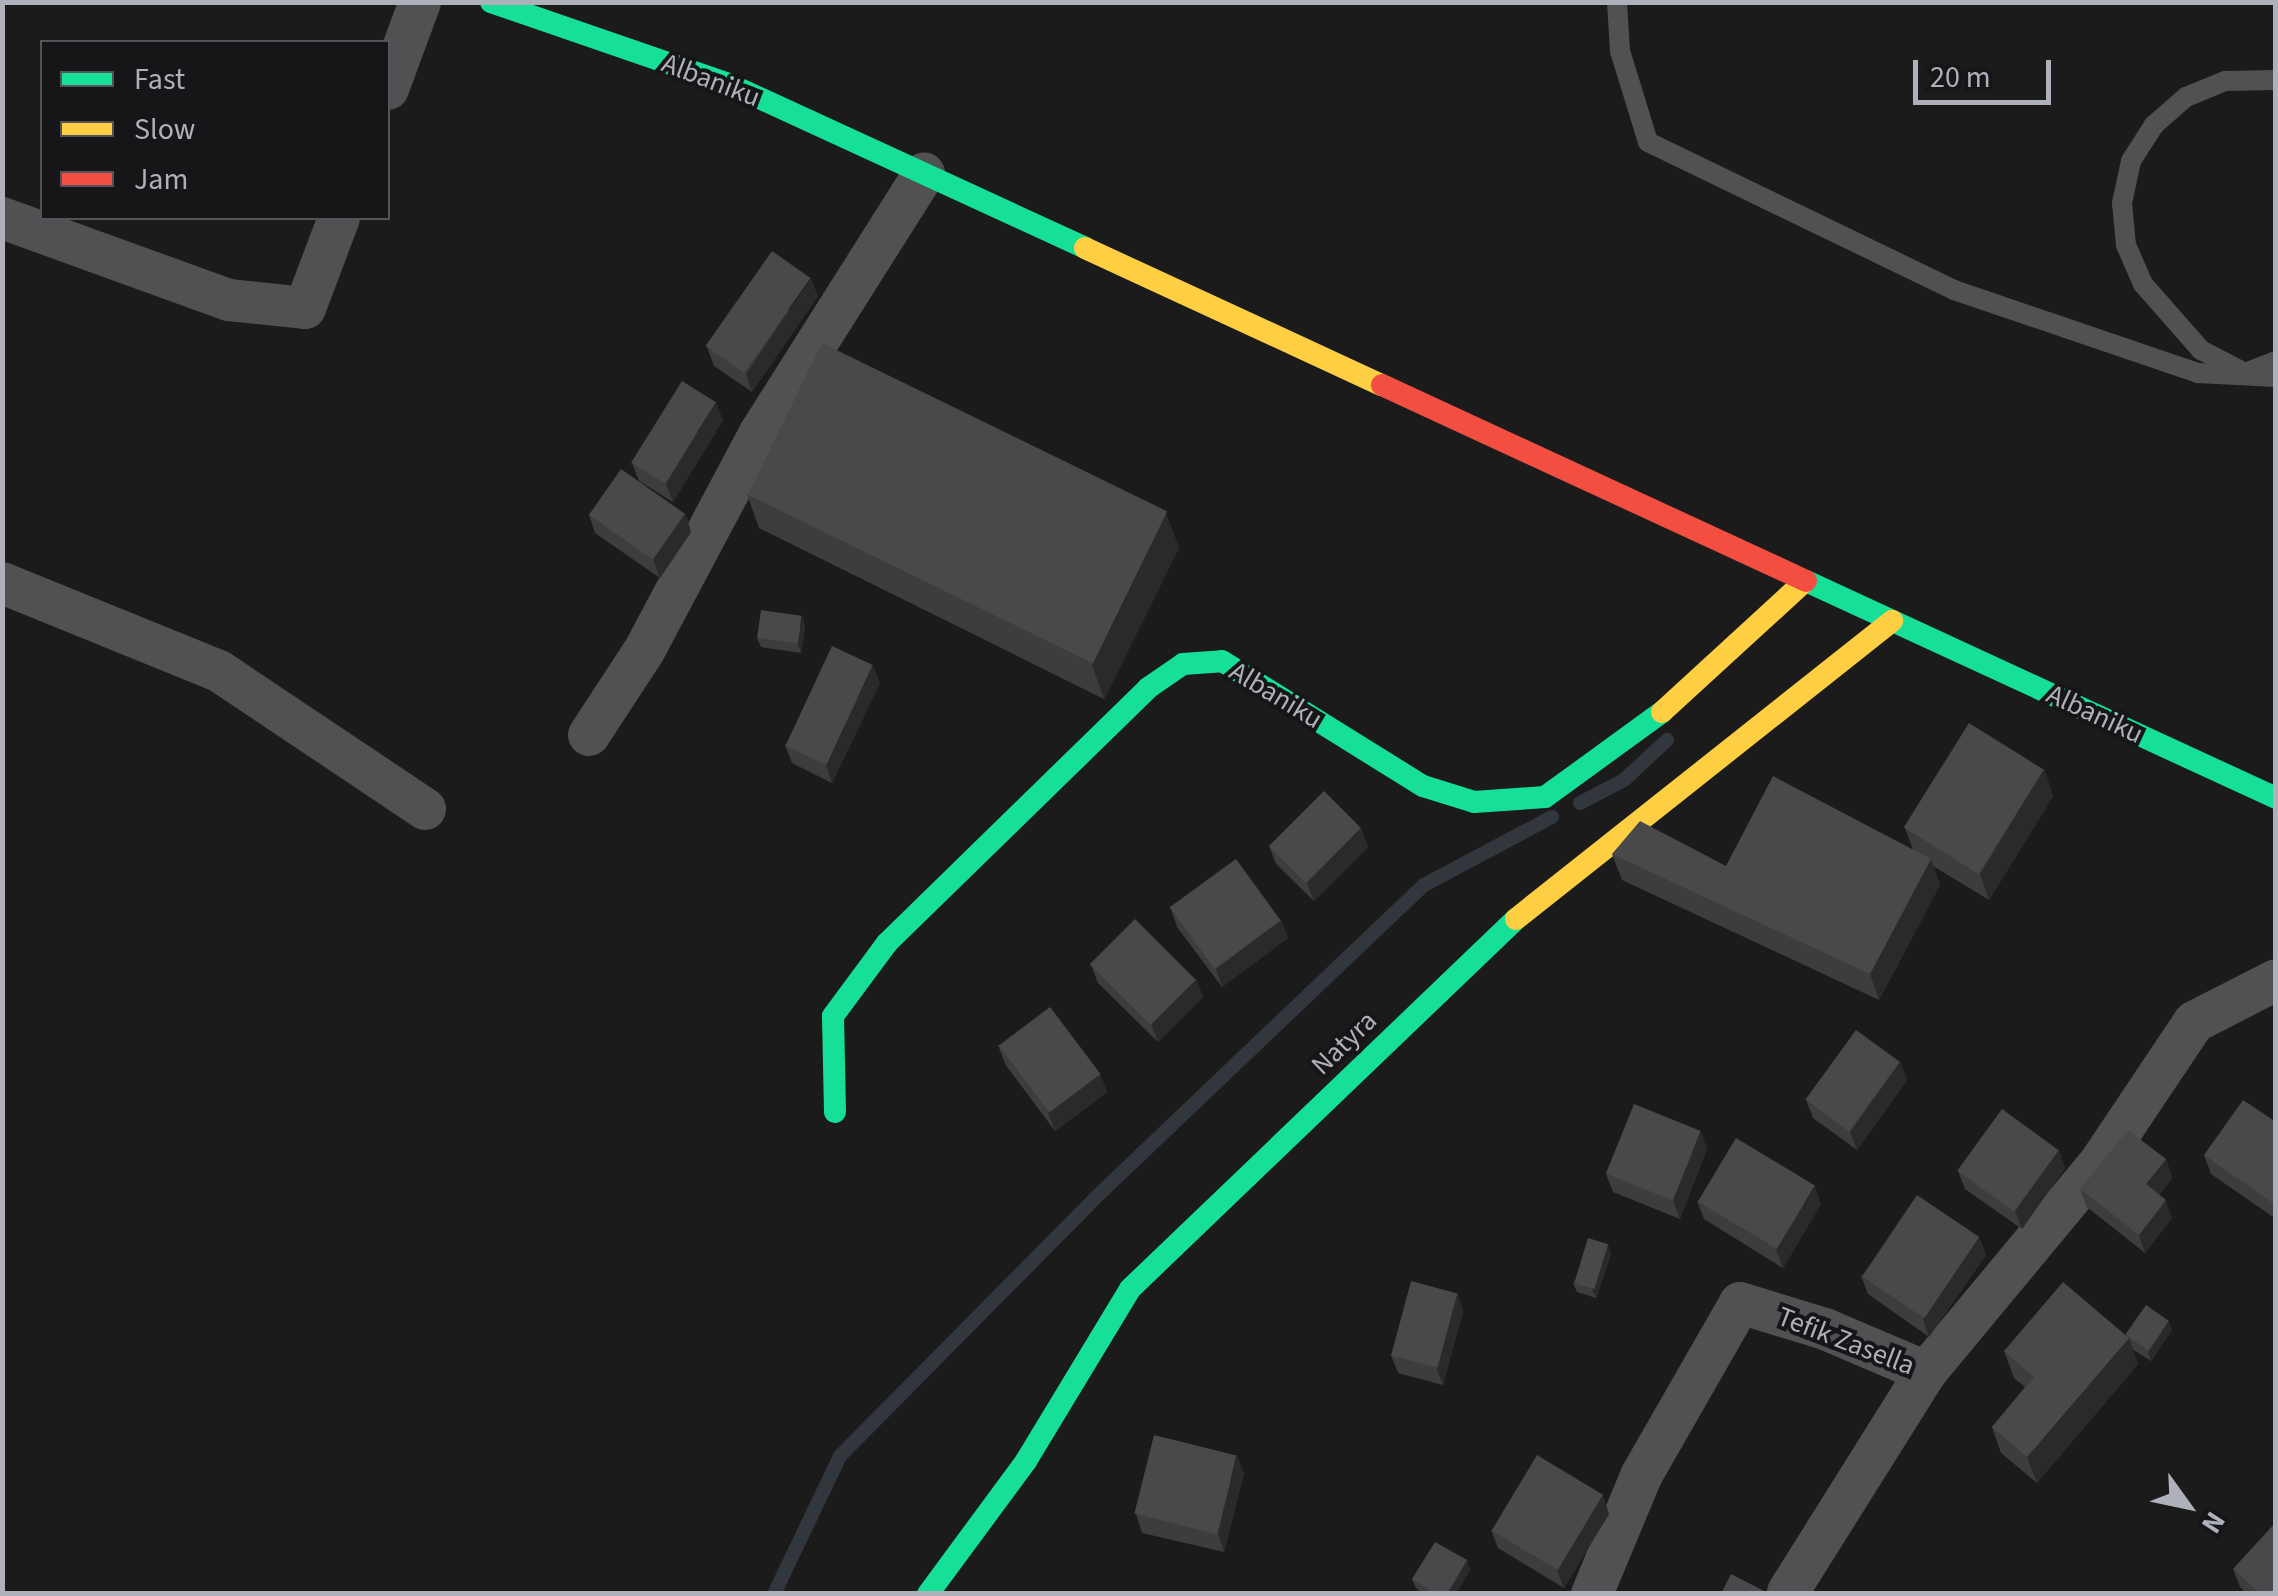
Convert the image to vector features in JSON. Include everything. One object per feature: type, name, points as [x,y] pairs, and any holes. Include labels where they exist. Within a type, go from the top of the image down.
[{"type":"street","points":[[390,84],[420,2]]},
{"type":"street","name":"Albaniku","points":[[491,2],[729,84],[2276,798]]},
{"type":"street","points":[[589,735],[644,652],[760,433],[924,174]]},
{"type":"street","points":[[2,218],[229,300],[305,308],[338,220]]},
{"type":"street","name":"Albaniku","points":[[835,1112],[832,1016],[887,943],[1148,688],[1184,664],[1222,661],[1423,786],[1474,802],[1545,798],[1665,710],[1806,580]]},
{"type":"street","points":[[2,582],[219,671],[425,809]]},
{"type":"street","name":"Natyra","points":[[928,1594],[1026,1461],[1130,1289],[1542,894],[1892,621]]},
{"type":"street","name":"Tefik Zasella","points":[[1592,1594],[1641,1476],[1740,1303],[1825,1329],[1926,1372],[2101,1161],[2194,1022],[2276,980]]},
{"type":"street","points":[[1788,1592],[1926,1372]]},
{"type":"lane","points":[[1616,2],[1620,51],[1648,142],[1954,290],[2198,372],[2276,378]]},
{"type":"lane","points":[[2245,374],[2202,350],[2143,284],[2126,246],[2122,203],[2131,162],[2154,125],[2186,97],[2226,81],[2276,80]]},
{"type":"lane","points":[[2245,374],[2276,362]]},
{"type":"building","points":[[772,251],[811,278],[744,373],[705,346]]},
{"type":"building","points":[[822,343],[1167,511],[1093,663],[748,495]]},
{"type":"building","points":[[682,381],[716,402],[665,484],[631,462]]},
{"type":"building","points":[[621,469],[685,514],[653,560],[589,515]]},
{"type":"building","points":[[761,610],[802,616],[798,643],[757,638]]},
{"type":"building","points":[[832,646],[873,665],[826,765],[786,746]]},
{"type":"building","points":[[1969,723],[2044,770],[1978,874],[1904,827]]},
{"type":"building","points":[[1773,776],[1931,859],[1870,974],[1612,854],[1640,821],[1726,866]]},
{"type":"building","points":[[1324,791],[1361,828],[1306,883],[1269,846]]},
{"type":"building","points":[[1236,859],[1281,920],[1214,969],[1170,907]]},
{"type":"building","points":[[1135,919],[1196,980],[1151,1025],[1090,964]]},
{"type":"building","points":[[1050,1007],[1101,1074],[1049,1113],[999,1046]]},
{"type":"building","points":[[1856,1030],[1900,1062],[1849,1131],[1805,1100]]},
{"type":"building","points":[[2243,1100],[2276,1122],[2276,1205],[2204,1155]]},
{"type":"building","points":[[1634,1104],[1701,1131],[1673,1201],[1606,1174]]},
{"type":"building","points":[[2002,1109],[2059,1150],[2014,1212],[1957,1170]]},
{"type":"building","points":[[2128,1130],[2166,1159],[2146,1184],[2166,1200],[2139,1235],[2080,1189]]},
{"type":"building","points":[[1736,1138],[1815,1185],[1777,1249],[1698,1201]]},
{"type":"building","points":[[1917,1195],[1979,1237],[1924,1318],[1862,1276]]},
{"type":"building","points":[[1588,1238],[1608,1244],[1594,1289],[1574,1283]]},
{"type":"building","points":[[1411,1281],[1457,1293],[1437,1368],[1391,1355]]},
{"type":"building","points":[[2063,1282],[2129,1338],[2027,1457],[1992,1427],[2034,1377],[2004,1351]]},
{"type":"building","points":[[2146,1305],[2169,1321],[2148,1351],[2125,1334]]},
{"type":"building","points":[[1154,1435],[1236,1456],[1217,1534],[1134,1514]]},
{"type":"building","points":[[1537,1455],[1603,1495],[1558,1570],[1492,1530]]},
{"type":"building","points":[[2276,1522],[2276,1594],[2261,1594],[2233,1569]]},
{"type":"building","points":[[1435,1542],[1467,1560],[1447,1594],[1436,1594],[1412,1579]]},
{"type":"building","points":[[1731,1574],[1770,1594],[1721,1594]]},
{"type":"waterway","points":[[1580,803],[1624,780],[1667,740]]},
{"type":"waterway","points":[[774,1594],[840,1456],[1093,1200],[1424,885],[1552,817]]},
{"type":"traffic: fast","points":[[491,2],[729,84],[1085,248]]},
{"type":"traffic: fast","points":[[1806,581],[2276,798]]},
{"type":"traffic: fast","points":[[835,1112],[833,1016],[887,943],[1148,688],[1183,664],[1222,661],[1423,786],[1474,802],[1545,797],[1662,712]]},
{"type":"traffic: fast","points":[[928,1594],[1026,1461],[1130,1289],[1516,919]]},
{"type":"traffic: slow","points":[[1085,248],[1382,385]]},
{"type":"traffic: slow","points":[[1662,712],[1805,581]]},
{"type":"traffic: slow","points":[[1516,919],[1892,621]]},
{"type":"traffic: jam","points":[[1382,385],[1806,581]]}]
